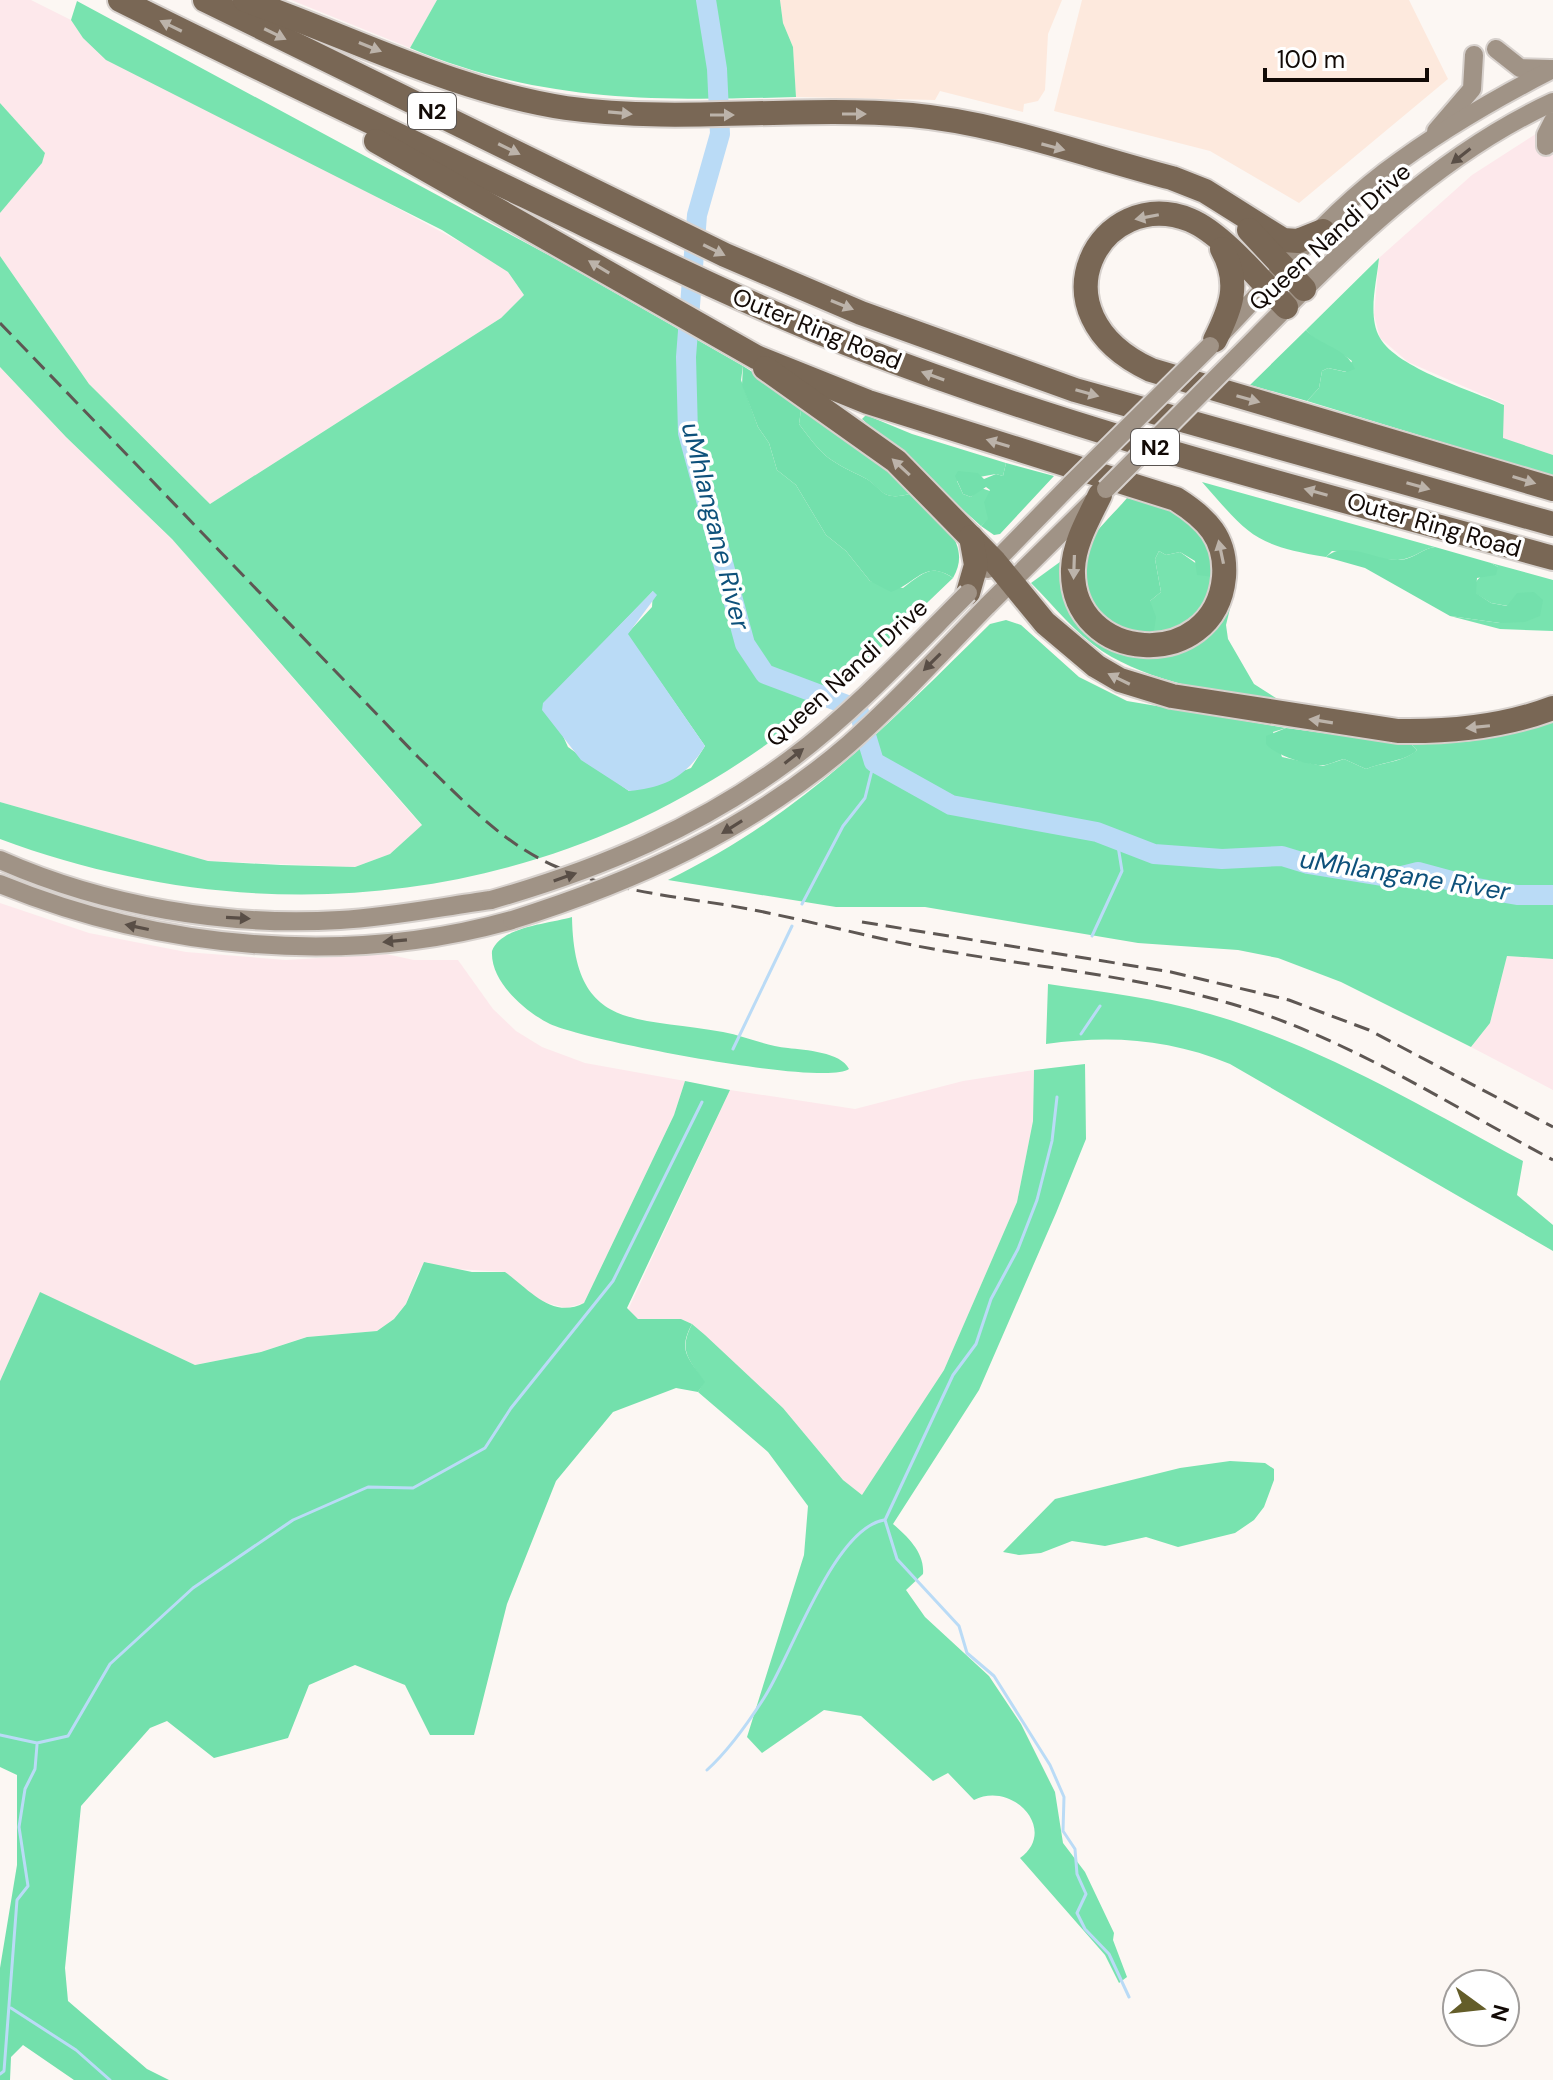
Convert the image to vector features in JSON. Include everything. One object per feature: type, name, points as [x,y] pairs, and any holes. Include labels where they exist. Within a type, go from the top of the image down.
[{"type":"highway","name":"Outer Ring Road","points":[[120,0],[342,110],[765,310],[916,370],[1052,417],[1553,558]]},
{"type":"highway","name":"Outer Ring Road","points":[[205,0],[770,276],[932,340],[1075,390],[1553,524]]},
{"type":"highway","points":[[245,0],[481,88],[566,108],[668,115],[889,114],[948,120],[1172,178],[1205,191],[1273,235],[1291,241],[1323,231]]},
{"type":"highway","points":[[342,110],[377,141],[749,354],[868,402],[1176,499],[1212,527],[1224,558],[1224,579],[1217,603],[1204,622],[1187,636],[1156,647],[1132,645],[1103,633],[1082,605],[1074,585],[1075,553],[1103,492]]},
{"type":"highway","points":[[1286,307],[1217,239],[1191,220],[1161,214],[1133,219],[1107,237],[1088,266],[1086,300],[1090,318],[1117,352],[1151,370],[1553,489]]},
{"type":"highway","points":[[1240,215],[1248,229],[1304,289]]},
{"type":"highway","points":[[1213,343],[1231,307],[1234,281],[1232,266],[1217,239]]},
{"type":"highway","points":[[749,354],[785,385],[841,420],[896,461],[995,562],[1045,623],[1096,666],[1120,680],[1158,693],[1398,731],[1434,732],[1497,725],[1553,708]]},
{"type":"highway","points":[[970,535],[976,565],[977,600]]},
{"type":"main road","points":[[1496,49],[1520,68],[1552,69]]},
{"type":"main road","points":[[1431,141],[1439,126],[1472,89],[1474,55]]},
{"type":"main road","name":"Queen Nandi Drive","points":[[0,884],[54,906],[136,927],[263,944],[325,946],[462,933],[512,920],[665,864],[768,804],[849,744],[977,600],[995,562],[1285,267],[1384,173],[1431,141],[1552,69]]},
{"type":"main road","name":"Queen Nandi Drive","points":[[0,860],[69,886],[116,898],[224,917],[336,920],[491,900],[609,862],[685,827],[738,795],[814,739],[977,600],[1012,582],[1304,289],[1412,191],[1511,121],[1553,102]]},
{"type":"main road","points":[[1546,146],[1546,135],[1553,121]]},
{"type":"shaded area","points":[[0,0],[31,0],[71,20],[83,38],[484,255],[508,272],[524,295],[501,318],[210,504],[89,384],[0,256],[0,213],[42,163],[45,153],[0,103]]},
{"type":"shaded area","points":[[291,0],[437,0],[410,48]]},
{"type":"shaded area","points":[[780,0],[1062,0],[1048,34],[1045,90],[1038,101],[1024,104],[1023,112],[940,91],[935,100],[796,97],[793,47],[783,23]]},
{"type":"shaded area","points":[[1082,0],[1409,0],[1448,79],[1299,203],[1210,151],[1054,111]]},
{"type":"shaded area","points":[[1553,123],[1553,455],[1502,438],[1504,404],[1408,362],[1380,338],[1374,315],[1379,258],[1472,175]]},
{"type":"shaded area","points":[[0,367],[66,437],[172,539],[422,826],[390,854],[355,867],[208,861],[0,802]]},
{"type":"shaded area","points":[[0,903],[89,933],[186,952],[286,960],[386,954],[414,960],[458,960],[493,1009],[516,1031],[542,1047],[585,1063],[685,1081],[674,1115],[584,1303],[566,1308],[536,1300],[505,1272],[440,1268],[427,1262],[418,1273],[406,1304],[394,1319],[377,1331],[306,1337],[261,1352],[195,1365],[40,1293],[0,1381]]},
{"type":"shaded area","points":[[1507,956],[1553,959],[1553,1090],[1471,1047],[1490,1023]]},
{"type":"shaded area","points":[[1034,1070],[1033,1121],[1017,1202],[944,1370],[862,1496],[843,1480],[783,1408],[692,1324],[681,1319],[638,1319],[627,1312],[730,1090],[855,1109],[963,1081]]},
{"type":"green space","points":[[437,0],[780,0],[783,23],[793,47],[796,97],[647,98],[553,89],[507,79],[410,48]]},
{"type":"green space","points":[[77,1],[554,258],[743,366],[741,380],[758,427],[769,443],[777,470],[796,485],[826,535],[846,551],[870,581],[903,588],[927,572],[939,571],[953,578],[840,685],[767,744],[679,799],[588,841],[493,871],[396,889],[297,895],[198,888],[99,869],[0,839],[0,802],[208,861],[355,867],[390,854],[422,825],[172,539],[66,437],[0,367],[0,256],[89,384],[210,504],[501,318],[524,295],[508,272],[442,230],[106,60],[83,38],[71,20]],"holes":[[[653,591],[652,607],[627,634],[705,746],[691,768],[629,791],[568,747],[547,701]]]},
{"type":"green space","points":[[0,103],[45,153],[42,163],[0,213]]},
{"type":"green space","points":[[1379,258],[1373,309],[1380,338],[1389,349],[1419,369],[1504,405],[1503,438],[1553,455],[1553,476],[1307,401],[1319,388],[1322,371],[1328,368],[1346,372],[1352,361],[1306,330]]},
{"type":"green space","points":[[1306,330],[1346,356],[1355,369],[1347,372],[1328,368],[1322,371],[1319,388],[1307,401],[1250,385]]},
{"type":"green space","points":[[743,366],[802,403],[799,424],[826,456],[869,480],[887,495],[913,493],[932,511],[956,542],[958,565],[953,578],[935,571],[928,572],[891,592],[870,581],[846,551],[826,535],[796,485],[777,470],[769,443],[758,427],[742,385]]},
{"type":"green space","points":[[802,403],[881,461],[913,493],[887,495],[868,480],[826,456],[799,424]]},
{"type":"green space","points":[[866,415],[912,434],[1006,463],[1003,476],[996,474],[957,481],[963,494],[971,497],[981,488],[990,491],[988,520],[981,526],[862,419]]},
{"type":"green space","points":[[1006,463],[1054,476],[1000,534],[994,535],[981,526],[988,519],[984,502],[990,490],[986,487],[971,497],[963,494],[955,476],[958,471],[978,473],[984,479],[996,474],[1003,476]]},
{"type":"green space","points":[[1202,482],[1435,547],[1398,560],[1332,551],[1326,557],[1282,548],[1254,535],[1243,526]]},
{"type":"green space","points":[[1127,498],[1171,508],[1207,539],[1215,577],[1197,575],[1195,561],[1180,552],[1166,555],[1159,551],[1155,559],[1161,592],[1150,601],[1156,617],[1154,631],[1148,636],[1132,632],[1106,617],[1096,606],[1085,579],[1084,563],[1091,541]]},
{"type":"green space","points":[[1435,547],[1498,567],[1496,575],[1477,578],[1476,593],[1491,603],[1507,606],[1517,593],[1534,592],[1543,600],[1540,616],[1525,622],[1500,623],[1450,616],[1365,568],[1326,557],[1334,552],[1352,550],[1400,560]]},
{"type":"green space","points":[[1159,551],[1166,555],[1180,552],[1215,577],[1206,601],[1192,618],[1172,629],[1148,636],[1150,601],[1161,592],[1155,559]]},
{"type":"green space","points":[[1064,559],[1119,652],[1142,656],[1165,655],[1232,568],[1236,584],[1226,625],[1228,639],[1254,684],[1290,707],[1145,673],[1102,651],[1074,628],[1031,583]]},
{"type":"green space","points":[[1491,563],[1553,580],[1553,631],[1500,629],[1450,616],[1500,623],[1508,606],[1491,603],[1475,593],[1478,580],[1498,567]]},
{"type":"green space","points":[[1006,620],[1021,625],[1079,677],[1127,701],[1286,728],[1273,732],[1282,757],[1323,766],[1344,759],[1366,769],[1406,757],[1417,750],[1412,745],[1472,741],[1553,719],[1553,959],[1507,956],[1490,1023],[1471,1047],[1341,982],[1278,958],[1238,950],[1138,943],[925,907],[836,907],[668,880],[716,855],[801,797],[878,733],[990,624]]},
{"type":"green space","points":[[1286,728],[1412,745],[1417,750],[1401,759],[1366,769],[1344,759],[1325,765],[1311,764],[1285,756],[1266,744],[1266,736]]},
{"type":"green space","points":[[572,917],[576,955],[584,982],[598,1000],[616,1012],[638,1019],[723,1032],[771,1045],[822,1053],[845,1063],[849,1069],[831,1073],[753,1067],[653,1050],[550,1024],[521,1004],[503,985],[493,963],[492,951],[505,936],[516,931]]},
{"type":"green space","points":[[1048,984],[1190,1008],[1251,1027],[1331,1060],[1409,1099],[1523,1161],[1517,1195],[1553,1225],[1553,1251],[1230,1064],[1185,1049],[1140,1041],[1094,1040],[1046,1044]]},
{"type":"green space","points":[[1085,1064],[1086,1139],[1056,1213],[979,1390],[893,1524],[914,1546],[923,1566],[923,1574],[906,1590],[925,1617],[989,1676],[1021,1724],[1055,1792],[1063,1843],[1085,1872],[1114,1933],[1113,1940],[1127,1977],[1119,1983],[1105,1955],[1020,1858],[1031,1847],[1035,1834],[1033,1822],[1016,1802],[988,1796],[974,1800],[948,1773],[933,1781],[861,1716],[824,1710],[762,1753],[747,1737],[804,1555],[808,1506],[768,1452],[698,1392],[704,1382],[686,1348],[692,1324],[783,1408],[843,1480],[862,1495],[944,1370],[1017,1202],[1033,1121],[1034,1070]]},
{"type":"green space","points":[[685,1081],[730,1090],[627,1308],[638,1319],[681,1319],[692,1324],[685,1348],[705,1382],[698,1392],[676,1388],[613,1412],[556,1481],[507,1604],[474,1735],[430,1735],[405,1685],[355,1665],[309,1685],[288,1738],[214,1758],[167,1721],[150,1728],[81,1806],[65,1968],[68,2001],[147,2069],[169,2080],[74,2080],[23,2045],[11,2057],[10,2080],[0,2080],[0,1968],[17,1865],[17,1775],[0,1767],[0,1381],[40,1292],[195,1365],[261,1352],[307,1337],[377,1331],[394,1319],[406,1304],[424,1262],[472,1272],[505,1272],[541,1300],[561,1308],[572,1307],[584,1303],[674,1115]]},
{"type":"green space","points":[[1230,1461],[1265,1463],[1274,1469],[1274,1480],[1264,1507],[1254,1520],[1235,1533],[1178,1547],[1146,1537],[1105,1546],[1072,1541],[1041,1553],[1019,1555],[1003,1552],[1055,1499],[1180,1468]]},
{"type":"water","points":[[653,591],[657,595],[628,634],[705,746],[690,766],[673,779],[653,787],[629,791],[581,760],[542,710],[543,703]]},
{"type":"waterway","name":"uMhlangane River","points":[[706,0],[717,69],[720,134],[697,215],[686,357],[688,433],[745,644],[765,674],[858,709],[874,762],[951,805],[1097,832],[1154,854],[1222,859],[1282,856],[1308,864],[1394,878],[1418,872],[1517,895],[1553,895]]},
{"type":"waterway","points":[[802,904],[843,826],[865,798],[874,762]]},
{"type":"waterway","points":[[1092,936],[1122,871],[1118,846],[1102,834]]},
{"type":"waterway","points":[[733,1049],[792,926]]},
{"type":"waterway","points":[[1081,1034],[1100,1006]]},
{"type":"waterway","points":[[1057,1097],[1052,1141],[1037,1200],[1018,1249],[991,1299],[976,1344],[953,1375],[885,1520],[897,1559],[959,1626],[967,1653],[994,1676],[1050,1765],[1064,1797],[1063,1831],[1075,1849],[1077,1874],[1086,1894],[1077,1913],[1085,1929],[1109,1954],[1129,1997]]},
{"type":"waterway","points":[[0,1735],[37,1743],[68,1736],[110,1664],[193,1588],[293,1520],[368,1487],[413,1488],[485,1448],[511,1408],[613,1281],[702,1102]]},
{"type":"waterway","points":[[707,1770],[738,1736],[764,1698],[831,1569],[865,1529],[884,1520]]},
{"type":"waterway","points":[[0,2074],[4,2071],[17,1900],[28,1886],[19,1827],[25,1789],[35,1769],[37,1745]]},
{"type":"waterway","points":[[11,2008],[76,2050],[110,2080]]},
{"type":"railway","points":[[0,323],[418,757],[483,818],[537,857],[580,876],[628,889],[749,909],[917,946],[1155,985],[1232,1004],[1357,1053],[1553,1160]]},
{"type":"railway","points":[[862,922],[1171,972],[1289,1000],[1369,1030],[1553,1127]]}]
